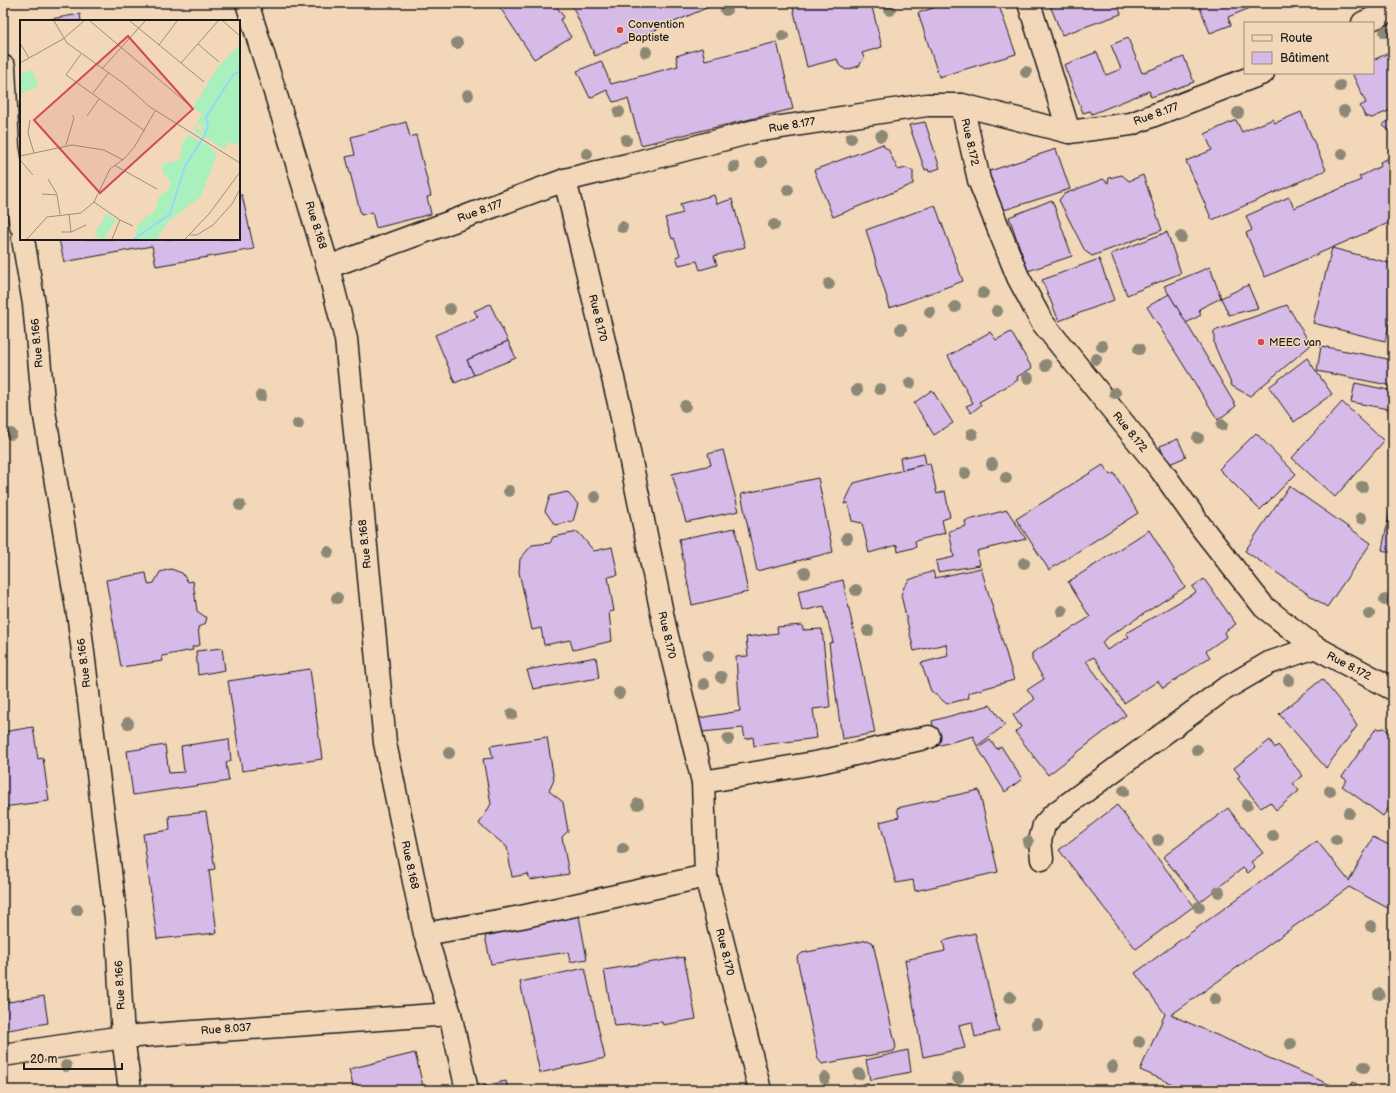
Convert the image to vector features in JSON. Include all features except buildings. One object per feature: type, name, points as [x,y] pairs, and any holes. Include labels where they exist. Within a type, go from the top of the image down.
[{"type":"street","name":"Rue 8.168","points":[[247,3],[328,267],[346,339],[385,743],[425,934],[450,1014],[467,1090]]},
{"type":"street","points":[[1030,3],[1069,132]]},
{"type":"street","points":[[1366,22],[1393,9]]},
{"type":"street","points":[[4,67],[8,146],[20,220]]},
{"type":"street","name":"Rue 8.177","points":[[328,267],[565,180],[755,131],[927,105],[962,105],[1069,132],[1131,124],[1259,74]]},
{"type":"street","name":"Rue 8.172","points":[[962,105],[979,180],[1018,277],[1042,322],[1160,470],[1202,528],[1264,607],[1315,648],[1393,690]]},
{"type":"street","name":"Rue 8.170","points":[[565,180],[618,403],[665,628],[703,782],[706,876],[760,1090]]},
{"type":"street","name":"Rue 8.166","points":[[23,240],[34,304],[44,412],[79,620],[116,919],[123,1036],[130,1090]]},
{"type":"street","points":[[1042,859],[1040,841],[1044,825],[1053,815],[1223,690],[1269,663],[1315,648]]},
{"type":"street","points":[[703,782],[820,762],[929,737]]},
{"type":"street","points":[[425,934],[521,916],[706,876]]},
{"type":"street","name":"Rue 8.037","points":[[3,1055],[123,1036],[450,1014]]},
{"type":"place","name":"Convention Baptiste","points":[[620,30]]},
{"type":"place","name":"MEEC van","points":[[1261,342]]}]
